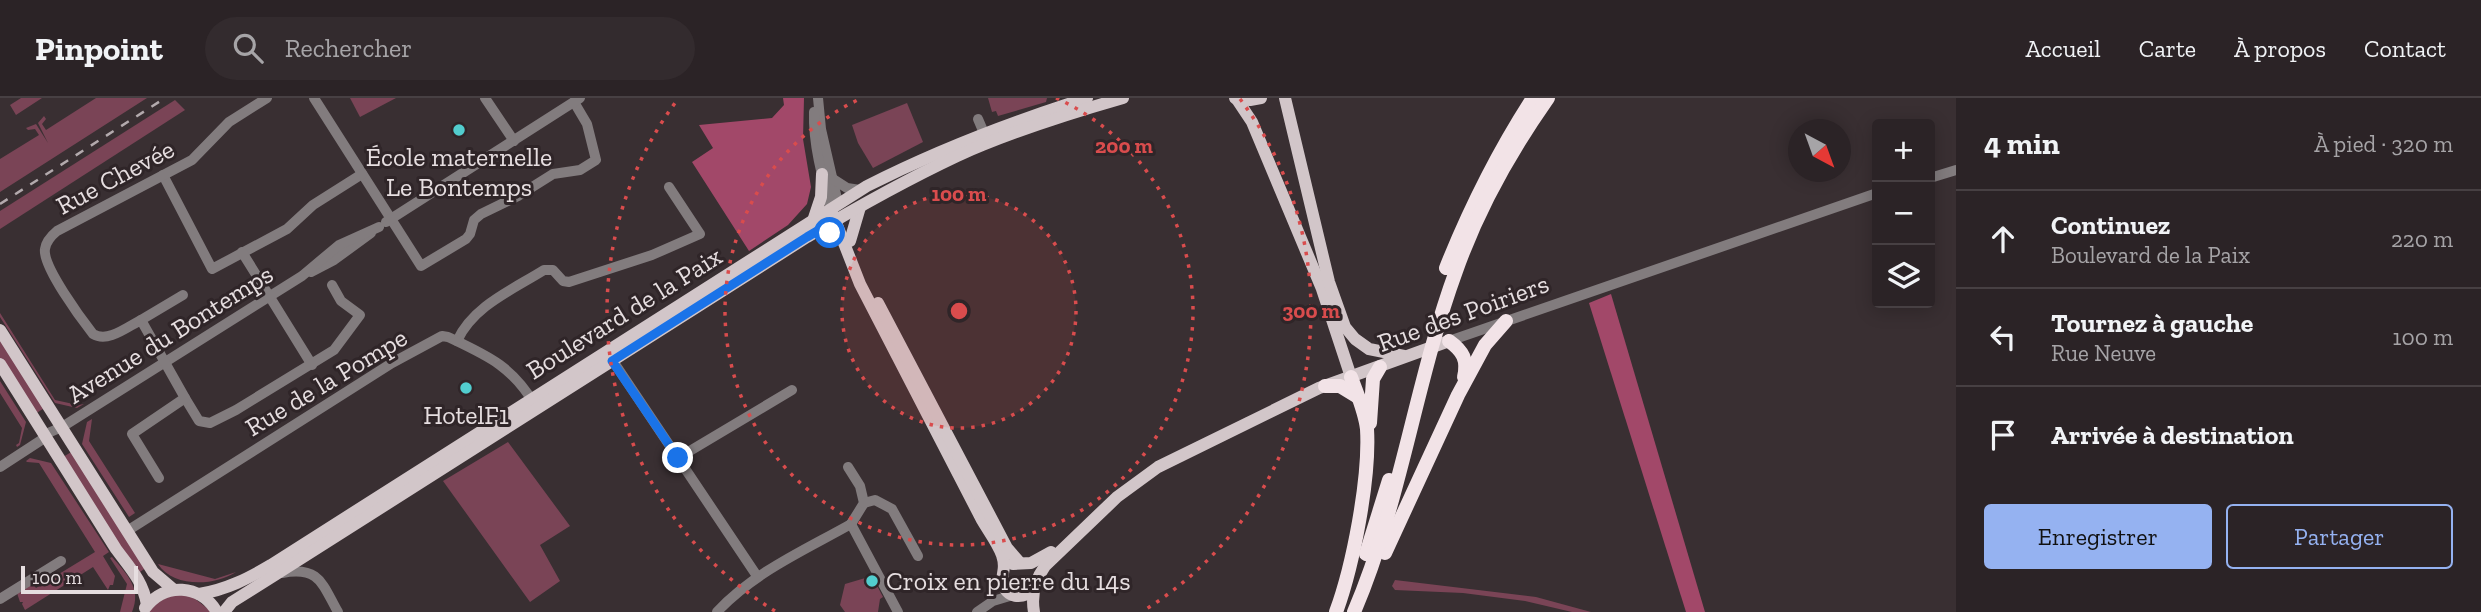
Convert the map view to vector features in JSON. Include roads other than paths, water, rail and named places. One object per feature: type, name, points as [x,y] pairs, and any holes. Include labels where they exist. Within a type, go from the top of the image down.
[{"type":"highway","points":[[1434,325],[1447,266],[1479,190],[1507,137],[1533,98]]},
{"type":"highway","points":[[1344,612],[1359,576],[1388,484],[1417,359],[1488,196],[1518,140],[1548,98]]},
{"type":"highway","points":[[1357,612],[1458,396],[1485,345],[1506,321]]},
{"type":"highway","points":[[1449,341],[1461,351],[1466,365],[1458,396]]},
{"type":"highway","points":[[1357,612],[1389,516],[1417,359]]},
{"type":"highway","points":[[1336,612],[1357,531],[1373,379],[1380,367]]},
{"type":"highway","points":[[1351,377],[1365,421],[1366,445]]},
{"type":"highway","points":[[1325,386],[1340,386],[1359,397]]},
{"type":"main road","points":[[836,212],[863,188],[914,162],[984,133],[1087,98]]},
{"type":"main road","points":[[836,212],[860,207],[917,175],[987,143],[1123,98]]},
{"type":"main road","points":[[1235,98],[1261,98]]},
{"type":"main road","points":[[1235,98],[1248,114],[1257,133],[1322,289],[1351,377]]},
{"type":"main road","points":[[1286,98],[1314,224],[1341,319],[1349,333],[1363,346],[1377,352],[1417,359]]},
{"type":"main road","points":[[827,176],[816,224],[846,240],[1007,548],[1032,569],[1035,584],[1034,612]]},
{"type":"main road","points":[[846,240],[860,207]]},
{"type":"main road","points":[[836,212],[883,330],[998,546],[1011,592],[1027,612]]},
{"type":"main road","name":"Boulevard de la Paix","points":[[225,612],[232,602],[534,404],[595,358],[836,212]]},
{"type":"main road","name":"Boulevard de la Paix","points":[[200,594],[224,588],[271,565],[534,404],[612,361],[807,237],[816,224]]},
{"type":"main road","points":[[0,330],[155,574],[173,589]]},
{"type":"main road","points":[[1325,386],[1340,367],[1339,341]]},
{"type":"main road","name":"Rue des Poiriers","points":[[1087,524],[1158,467],[1325,386],[1380,367],[1417,359],[1449,341]]},
{"type":"main road","points":[[0,364],[117,549],[137,576],[144,590],[145,608]]},
{"type":"main road","points":[[1005,571],[1012,565],[1044,558],[1087,524]]},
{"type":"main road","points":[[1011,592],[1027,595],[1045,566],[1087,524]]},
{"type":"main road","points":[[145,608],[159,595],[173,589],[200,594],[217,612]]},
{"type":"street","name":"Rue Chevée","points":[[183,295],[141,320],[107,337],[100,337],[93,334],[47,264],[45,249],[57,231],[192,160],[229,122],[267,98]]},
{"type":"street","points":[[314,98],[421,266],[466,239],[474,220],[481,214],[518,196],[553,174],[580,170],[596,160],[587,124],[577,100]]},
{"type":"street","points":[[485,98],[514,141]]},
{"type":"street","points":[[807,237],[836,212],[814,126],[816,98]]},
{"type":"street","name":"Avenue du Bontemps","points":[[0,467],[47,437],[51,438],[60,432],[62,427],[302,276],[337,246],[379,227],[577,100]]},
{"type":"street","points":[[978,119],[984,133]]},
{"type":"street","points":[[1935,176],[1956,170]]},
{"type":"street","points":[[163,175],[212,269],[295,224],[317,202],[362,174]]},
{"type":"street","points":[[827,176],[847,188],[863,188]]},
{"type":"street","points":[[534,404],[519,383],[496,360],[457,341],[463,328],[478,311],[544,270],[553,270],[563,281],[569,282],[652,255],[700,234],[668,187]]},
{"type":"street","name":"Rue des Poiriers","points":[[1449,341],[1872,195]]},
{"type":"street","points":[[242,252],[312,365]]},
{"type":"street","points":[[141,320],[199,421],[210,423],[261,396],[334,350],[360,315],[341,301],[332,285]]},
{"type":"street","name":"Rue de la Pompe","points":[[127,531],[392,363],[442,336],[457,341]]},
{"type":"street","points":[[628,337],[613,355],[612,361],[757,576]]},
{"type":"street","points":[[595,358],[612,361]]},
{"type":"street","points":[[678,458],[792,390]]},
{"type":"street","points":[[159,478],[132,434],[184,398]]},
{"type":"street","points":[[848,467],[860,486],[864,503]]},
{"type":"street","points":[[718,612],[757,576],[851,524],[864,503],[876,500],[892,509],[918,556]]},
{"type":"street","points":[[851,524],[898,612]]},
{"type":"street","points":[[0,599],[61,561]]},
{"type":"street","points":[[275,575],[296,571],[313,574],[324,585],[338,612]]},
{"type":"street","points":[[977,612],[1011,592]]},
{"type":"railway","points":[[0,204],[165,98]]},
{"type":"place","name":"École maternelle Le Bontemps","points":[[459,130]]},
{"type":"place","name":"HotelF1","points":[[466,388]]},
{"type":"place","name":"Croix en pierre du 14s","points":[[872,581]]}]
